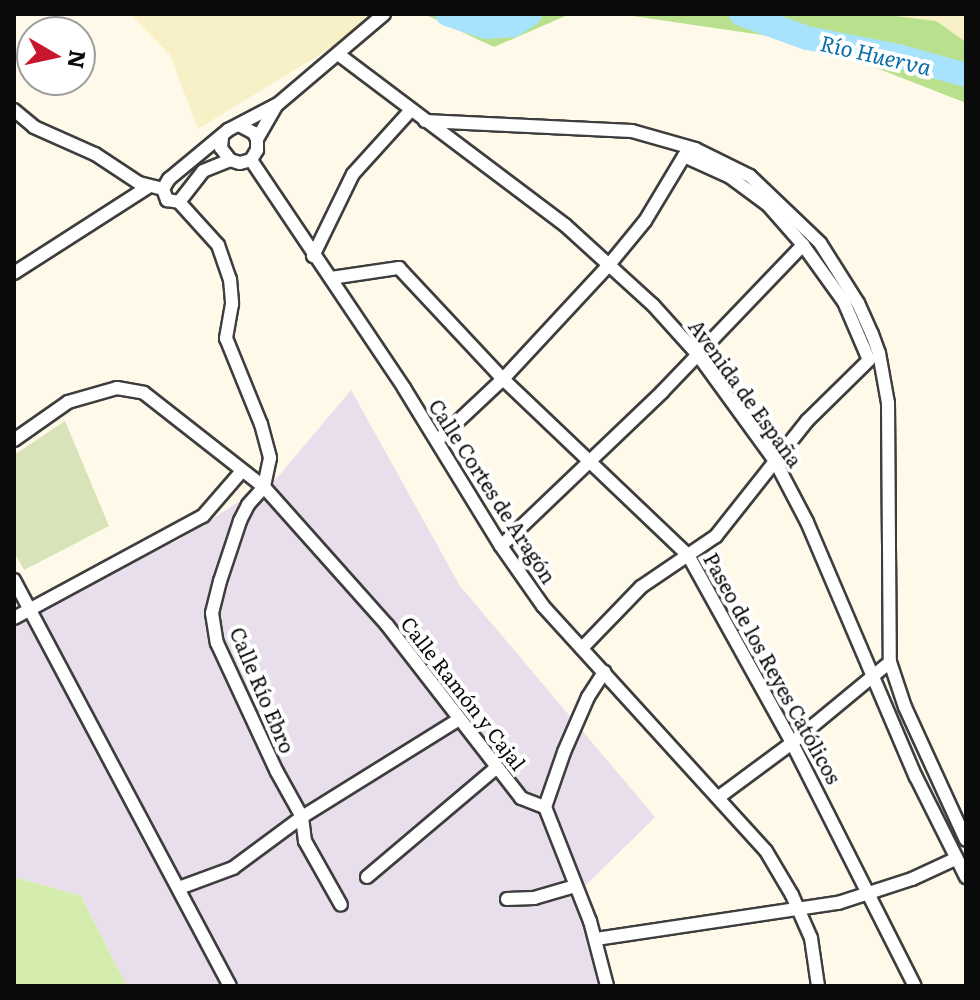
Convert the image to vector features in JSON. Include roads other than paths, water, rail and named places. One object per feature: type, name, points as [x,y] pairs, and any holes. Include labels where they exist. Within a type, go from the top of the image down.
[{"type":"street","points":[[163,189],[169,179],[232,128],[278,104],[384,14]]},
{"type":"street","name":"Avenida de España","points":[[338,54],[565,225],[653,305],[698,355],[775,461],[807,522],[874,679],[966,877]]},
{"type":"street","points":[[222,138],[221,148],[230,160],[240,163],[251,160],[257,150],[257,139],[278,104]]},
{"type":"street","points":[[14,110],[34,127],[95,154],[148,187],[163,189]]},
{"type":"street","points":[[313,256],[353,174],[411,110]]},
{"type":"street","points":[[425,121],[632,131],[695,149],[750,176],[820,243],[858,303],[879,353],[886,391],[892,545],[890,662],[905,707],[966,840]]},
{"type":"street","points":[[241,126],[248,128],[257,139]]},
{"type":"street","points":[[437,441],[503,379],[608,266],[645,221],[684,156],[730,177],[768,205],[803,245],[844,302],[869,360],[807,421],[716,536],[641,587],[582,648]]},
{"type":"street","points":[[179,202],[203,171],[230,160]]},
{"type":"street","name":"Calle Cortes de Aragón","points":[[251,160],[543,606],[766,851],[811,938],[818,986]]},
{"type":"street","points":[[14,273],[148,187]]},
{"type":"street","points":[[163,189],[167,200],[179,202],[218,245],[230,279],[232,304],[226,338],[261,424],[270,458],[264,487]]},
{"type":"street","points":[[501,546],[698,355],[803,245]]},
{"type":"street","name":"Paseo de los Reyes Católicos","points":[[331,278],[399,268],[503,379],[688,555],[792,743],[915,986]]},
{"type":"street","name":"Calle Ramón y Cajal","points":[[14,440],[68,402],[117,388],[144,393],[264,487],[387,625],[521,798],[545,807]]},
{"type":"street","points":[[14,618],[203,516],[241,472]]},
{"type":"street","name":"Calle Río Ebro","points":[[264,487],[248,505],[240,521],[212,613],[217,643],[302,817],[305,841],[341,905]]},
{"type":"street","points":[[14,580],[160,860],[179,888],[230,986]]},
{"type":"street","points":[[719,797],[874,679],[890,662]]},
{"type":"street","points":[[604,672],[588,697],[570,738],[545,807],[561,839],[596,939],[607,986]]},
{"type":"street","points":[[179,888],[233,868],[302,817],[458,720]]},
{"type":"street","points":[[367,877],[496,768]]},
{"type":"street","points":[[596,939],[775,910],[798,911],[870,894],[955,859]]},
{"type":"street","points":[[507,899],[534,898],[575,886]]},
{"type":"waterway","name":"Río Huerva","points":[[447,14],[486,27],[513,25],[530,14]]},
{"type":"waterway","name":"Río Huerva","points":[[741,14],[807,38],[898,56],[966,75]]}]
